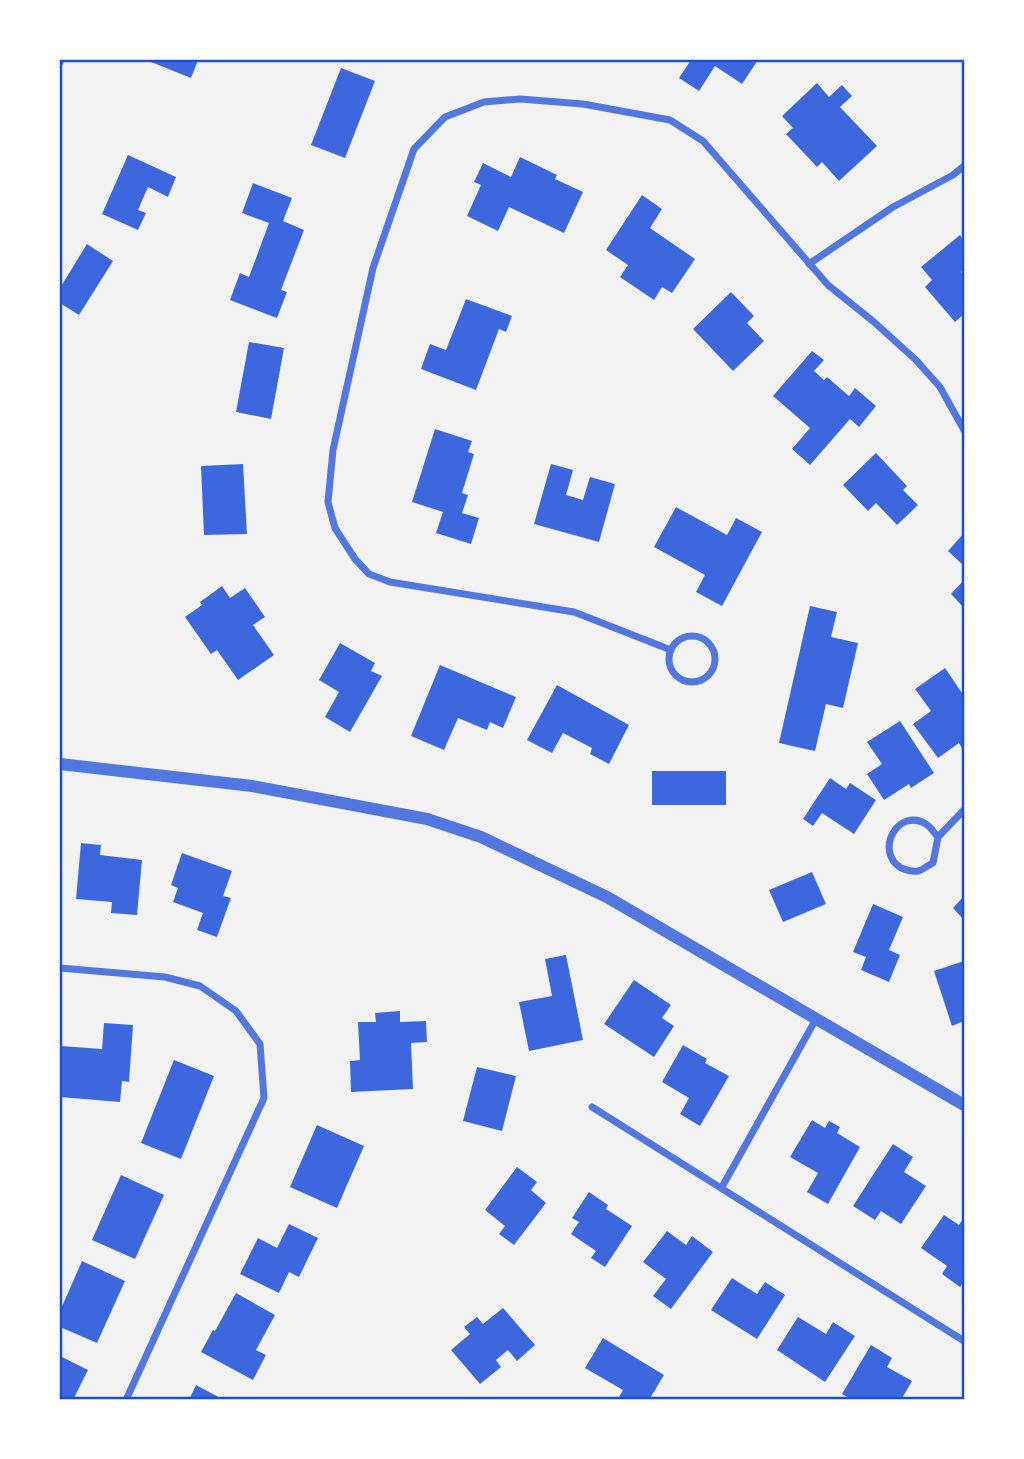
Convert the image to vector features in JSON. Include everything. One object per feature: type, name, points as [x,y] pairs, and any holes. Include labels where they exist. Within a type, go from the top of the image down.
[{"type":"street","points":[[671,650],[574,612],[390,582],[369,574],[355,559],[335,528],[328,502],[333,450],[373,268],[414,149],[446,117],[484,102],[520,99],[583,104],[670,120],[703,141],[828,285],[916,360],[940,387],[964,430]]},
{"type":"street","points":[[809,264],[893,207],[953,175],[964,166]]},
{"type":"street","points":[[701,636],[711,644],[716,660],[711,673],[703,680],[687,681],[679,678],[669,659],[671,650],[677,641],[684,637],[701,636]]},
{"type":"street","points":[[60,764],[252,786],[428,819],[481,837],[607,897],[964,1105]]},
{"type":"street","points":[[938,837],[927,824],[905,822],[897,827],[890,837],[888,847],[893,860],[908,871],[918,871],[933,863],[938,837],[964,810]]},
{"type":"street","points":[[60,968],[165,977],[200,986],[236,1011],[260,1044],[264,1098],[126,1399]]},
{"type":"street","points":[[722,1187],[816,1019]]},
{"type":"street","points":[[592,1107],[964,1341]]},
{"type":"building","points":[[146,60],[198,60],[191,78]]},
{"type":"building","points":[[691,60],[758,60],[742,84],[715,66],[699,91],[679,78]]},
{"type":"building","points":[[341,68],[375,81],[345,158],[311,145]]},
{"type":"building","points":[[817,83],[829,97],[842,85],[852,96],[840,107],[877,146],[839,181],[822,162],[817,167],[786,134],[793,128],[782,116]]},
{"type":"building","points":[[128,155],[176,177],[168,197],[148,187],[138,210],[146,213],[138,230],[102,214]]},
{"type":"building","points":[[520,157],[557,175],[555,179],[583,192],[564,233],[509,207],[498,231],[467,216],[481,185],[474,182],[483,163],[511,177]]},
{"type":"building","points":[[253,183],[292,198],[283,221],[304,230],[281,290],[287,292],[277,318],[230,300],[240,273],[249,277],[269,223],[242,213]]},
{"type":"building","points":[[642,195],[662,209],[650,228],[695,259],[672,293],[662,287],[654,300],[620,277],[628,265],[606,250]]},
{"type":"building","points":[[960,235],[964,241],[964,269],[961,272],[964,276],[964,314],[955,322],[925,287],[932,280],[921,267]]},
{"type":"building","points":[[87,244],[113,261],[79,315],[60,303],[60,288]]},
{"type":"building","points":[[731,292],[754,316],[747,323],[764,341],[733,371],[693,329]]},
{"type":"building","points":[[466,299],[512,316],[506,332],[499,329],[476,390],[421,369],[430,344],[446,350]]},
{"type":"building","points":[[249,342],[284,348],[271,419],[236,412]]},
{"type":"building","points":[[812,351],[824,360],[814,371],[824,380],[827,377],[849,396],[855,388],[876,406],[859,427],[850,419],[810,465],[792,449],[810,428],[773,396]]},
{"type":"building","points":[[435,429],[472,441],[468,452],[474,454],[462,493],[468,495],[462,513],[479,518],[471,544],[436,533],[443,512],[412,502]]},
{"type":"building","points":[[876,453],[907,486],[903,490],[918,505],[897,525],[876,503],[868,511],[843,485]]},
{"type":"building","points":[[243,464],[247,534],[204,535],[201,466]]},
{"type":"building","points":[[551,464],[573,470],[566,495],[583,500],[590,477],[615,484],[599,542],[534,524]]},
{"type":"building","points":[[676,507],[727,535],[736,518],[762,532],[722,606],[696,592],[705,575],[654,547]]},
{"type":"building","points":[[964,533],[964,566],[948,551]]},
{"type":"building","points":[[964,580],[964,608],[951,594]]},
{"type":"building","points":[[222,586],[230,598],[245,588],[265,617],[253,625],[274,655],[238,680],[217,650],[211,654],[185,617]]},
{"type":"building","points":[[810,606],[837,612],[831,637],[858,643],[843,708],[826,704],[815,751],[779,743]]},
{"type":"building","points":[[340,643],[375,663],[371,671],[382,676],[350,732],[325,717],[339,692],[319,680]]},
{"type":"building","points":[[440,665],[516,697],[503,728],[490,722],[487,730],[458,718],[444,750],[411,736]]},
{"type":"building","points":[[945,668],[964,696],[964,746],[962,748],[959,743],[938,758],[913,724],[931,711],[915,689]]},
{"type":"building","points":[[557,685],[629,725],[609,764],[590,754],[592,748],[563,733],[552,753],[527,740]]},
{"type":"building","points":[[900,721],[934,773],[911,788],[909,784],[884,800],[867,774],[882,764],[867,742]]},
{"type":"building","points":[[652,771],[726,771],[726,805],[652,805]]},
{"type":"building","points":[[830,778],[846,789],[850,783],[876,800],[854,834],[822,813],[813,826],[803,819]]},
{"type":"building","points":[[81,843],[101,845],[100,855],[142,860],[137,915],[111,913],[112,902],[76,899]]},
{"type":"building","points":[[182,853],[232,871],[223,896],[231,898],[217,937],[197,930],[203,913],[173,902],[178,888],[171,885]]},
{"type":"building","points":[[812,872],[826,904],[783,922],[769,890]]},
{"type":"building","points":[[964,896],[964,920],[953,908]]},
{"type":"building","points":[[873,904],[903,917],[889,950],[900,955],[889,982],[861,970],[866,957],[853,952]]},
{"type":"building","points":[[566,955],[583,1040],[529,1051],[519,1002],[552,996],[545,959]]},
{"type":"building","points":[[964,961],[964,1021],[952,1026],[934,971]]},
{"type":"building","points":[[634,980],[671,1005],[662,1018],[674,1026],[654,1057],[604,1024]]},
{"type":"building","points":[[400,1011],[400,1022],[426,1021],[427,1042],[411,1043],[413,1089],[351,1092],[350,1061],[360,1060],[358,1022],[376,1022],[375,1013]]},
{"type":"building","points":[[104,1023],[133,1025],[129,1082],[122,1081],[120,1102],[60,1097],[61,1046],[102,1049]]},
{"type":"building","points":[[683,1045],[707,1059],[705,1063],[729,1076],[700,1126],[680,1114],[689,1098],[662,1082]]},
{"type":"building","points":[[174,1060],[214,1076],[181,1159],[141,1143]]},
{"type":"building","points":[[477,1067],[516,1076],[502,1131],[463,1121]]},
{"type":"building","points":[[812,1120],[825,1128],[829,1121],[840,1127],[837,1133],[860,1147],[828,1204],[807,1192],[818,1173],[790,1157]]},
{"type":"building","points":[[317,1125],[364,1146],[337,1208],[290,1187]]},
{"type":"building","points":[[893,1144],[913,1157],[904,1172],[926,1186],[901,1224],[881,1211],[875,1220],[853,1206]]},
{"type":"building","points":[[517,1167],[537,1182],[531,1190],[546,1203],[514,1245],[499,1234],[505,1226],[485,1210]]},
{"type":"building","points":[[121,1175],[164,1195],[135,1259],[92,1240]]},
{"type":"building","points":[[589,1192],[608,1205],[606,1209],[632,1226],[605,1267],[591,1258],[596,1251],[571,1234],[579,1222],[572,1218]]},
{"type":"building","points":[[944,1215],[959,1225],[964,1220],[964,1281],[960,1287],[942,1274],[947,1266],[921,1248]]},
{"type":"building","points":[[289,1224],[318,1238],[299,1277],[289,1272],[279,1293],[240,1274],[258,1238],[277,1248]]},
{"type":"building","points":[[667,1231],[686,1245],[692,1236],[713,1252],[671,1309],[653,1296],[666,1279],[643,1262]]},
{"type":"building","points":[[82,1261],[125,1281],[97,1343],[60,1327],[60,1311]]},
{"type":"building","points":[[732,1278],[757,1294],[765,1282],[785,1295],[757,1339],[711,1310]]},
{"type":"building","points":[[236,1293],[275,1315],[256,1350],[266,1355],[253,1380],[201,1352]]},
{"type":"building","points":[[503,1308],[535,1345],[517,1361],[508,1350],[496,1360],[501,1367],[480,1384],[451,1350],[470,1334],[464,1327],[477,1317],[483,1324]]},
{"type":"building","points":[[798,1317],[826,1334],[833,1322],[855,1336],[825,1382],[777,1350]]},
{"type":"building","points":[[603,1338],[664,1375],[649,1400],[623,1400],[619,1397],[623,1390],[585,1368]]},
{"type":"building","points":[[871,1345],[892,1358],[887,1367],[912,1381],[901,1400],[852,1400],[842,1394]]},
{"type":"building","points":[[60,1356],[88,1370],[73,1400],[60,1400]]},
{"type":"building","points":[[196,1385],[224,1400],[189,1400]]}]
